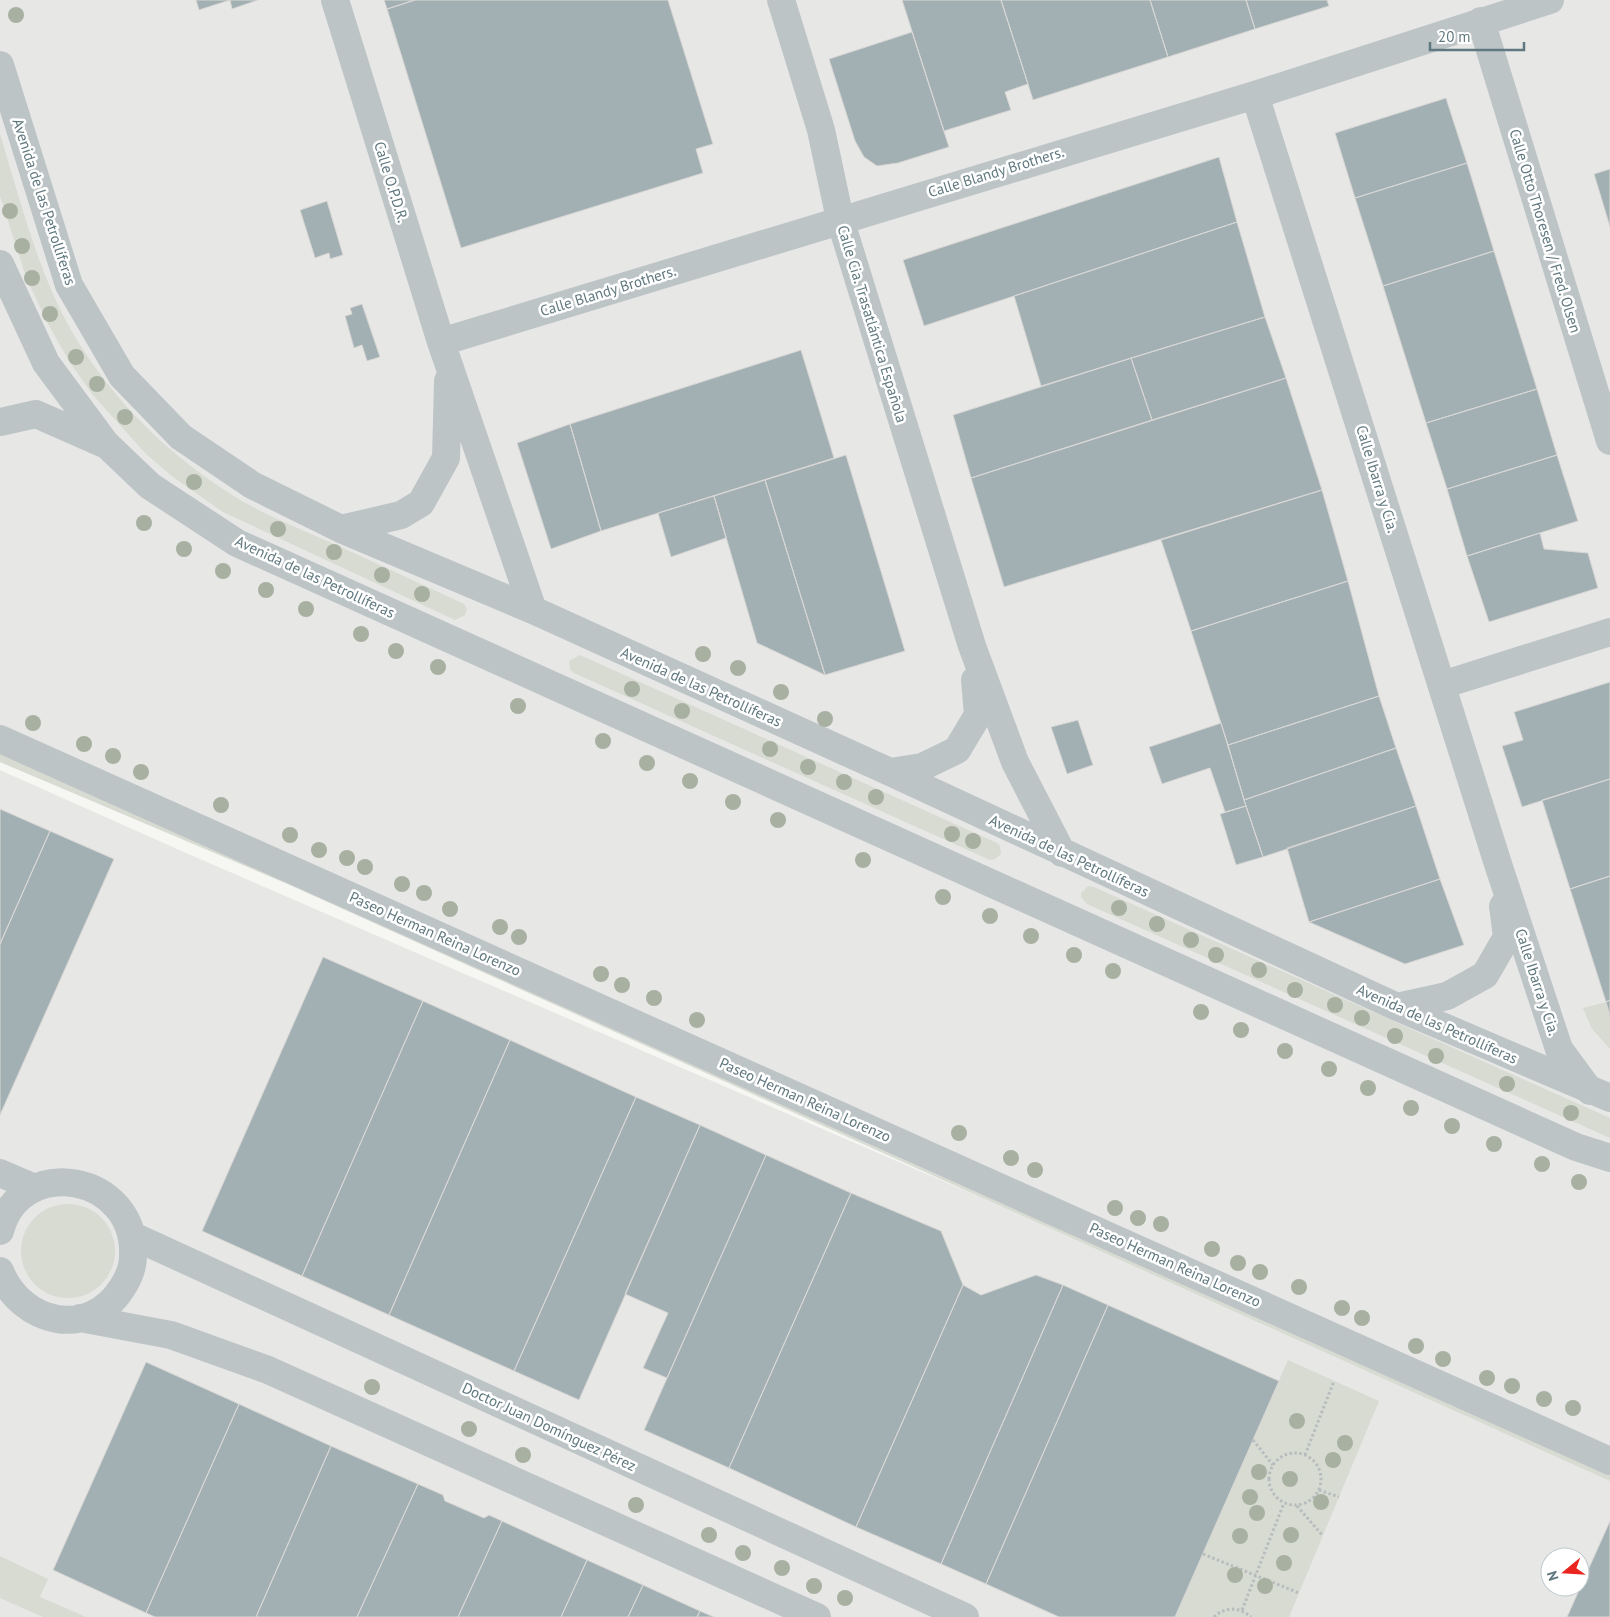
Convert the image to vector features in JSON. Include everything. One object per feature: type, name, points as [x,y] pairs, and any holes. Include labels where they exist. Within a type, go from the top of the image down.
[{"type":"street","name":"Calle O.P.D.R.","points":[[335,0],[445,353],[533,610]]},
{"type":"street","name":"Calle Cia. Trasatlántica Española","points":[[781,0],[821,130],[840,219],[972,646],[1015,762],[1062,853]]},
{"type":"street","name":"Calle Blandy Brothers.","points":[[445,353],[840,219],[1255,95],[1550,0]]},
{"type":"street","name":"Calle Otto Thoresen / Fred. Olsen","points":[[1481,21],[1610,441]]},
{"type":"street","name":"Avenida de las Petrollíferas","points":[[0,66],[69,285],[122,376],[182,437],[252,485],[341,530],[533,610],[571,629],[890,772],[1397,1008],[1600,1095]]},
{"type":"street","name":"Calle Ibarra y Cia.","points":[[1255,95],[1498,864],[1559,1050],[1600,1095]]},
{"type":"street","name":"Avenida de las Petrollíferas","points":[[0,264],[46,362],[106,444],[150,486],[237,543],[1576,1147],[1610,1158]]},
{"type":"street","name":"Calle O.P.D.R.","points":[[341,530],[401,515],[421,503],[446,458],[445,353]]},
{"type":"street","points":[[0,422],[36,414],[106,444]]},
{"type":"street","points":[[1442,685],[1610,632]]},
{"type":"street","name":"Calle Cia. Trasatlántica Española","points":[[890,772],[922,767],[957,750],[978,715],[972,646]]},
{"type":"street","name":"Paseo Herman Reina Lorenzo","points":[[0,739],[1610,1461]]},
{"type":"street","name":"Calle Ibarra y Cia.","points":[[1397,1008],[1447,996],[1485,974],[1507,937],[1498,864]]},
{"type":"street","points":[[1576,1147],[1610,1163]]},
{"type":"street","points":[[0,1173],[36,1188]]},
{"type":"street","points":[[0,1231],[2,1222],[16,1202],[36,1188],[52,1183],[70,1182],[95,1189],[116,1205],[127,1220],[133,1236],[134,1258],[128,1278],[121,1290],[101,1310],[80,1318],[59,1320],[38,1315],[20,1303],[6,1287],[0,1271]]},
{"type":"street","name":"Doctor Juan Domínguez Pérez","points":[[133,1236],[965,1617]]},
{"type":"street","points":[[80,1318],[171,1335],[268,1370],[817,1617]]},
{"type":"path","points":[[1304,1455],[1334,1381]]},
{"type":"path","points":[[1253,1440],[1273,1465]]},
{"type":"path","points":[[1287,1454],[1304,1455],[1317,1466],[1320,1473],[1319,1490],[1308,1502],[1296,1505],[1284,1502],[1276,1497],[1269,1481],[1273,1465],[1287,1454]]},
{"type":"path","points":[[1319,1490],[1339,1497]]},
{"type":"path","points":[[1242,1610],[1284,1502]]},
{"type":"path","points":[[1296,1505],[1323,1536]]},
{"type":"path","points":[[1203,1554],[1299,1593]]},
{"type":"path","points":[[1214,1617],[1223,1610],[1242,1610],[1252,1617]]},
{"type":"shaded area","points":[[0,0],[1610,0],[1610,1617],[0,1617],[0,770],[177,849],[975,1195],[290,885],[0,762]]},
{"type":"shaded area","points":[[0,134],[36,252],[65,319],[96,369],[135,415],[178,456],[239,499],[279,520],[464,604],[467,609],[465,615],[455,620],[223,512],[173,477],[146,454],[92,394],[69,361],[48,324],[26,277],[0,196]]},
{"type":"shaded area","points":[[580,655],[997,843],[1000,846],[1001,854],[995,859],[990,860],[574,673],[570,670],[569,661]]},
{"type":"shaded area","points":[[0,751],[931,1172],[1610,1472],[1610,1481],[290,885],[0,762]]},
{"type":"shaded area","points":[[1088,886],[1094,887],[1610,1118],[1610,1138],[1087,904],[1081,897],[1081,893]]},
{"type":"shaded area","points":[[1606,1002],[1610,1016],[1610,1049],[1592,1029],[1583,1008]]},
{"type":"shaded area","points":[[68,1204],[86,1208],[101,1218],[111,1233],[115,1251],[111,1269],[101,1284],[86,1294],[68,1298],[50,1294],[35,1284],[25,1269],[21,1251],[25,1233],[35,1218],[50,1208]]},
{"type":"shaded area","points":[[1288,1360],[1379,1401],[1289,1617],[1175,1617]]},
{"type":"shaded area","points":[[0,1556],[48,1579],[40,1597],[86,1617],[43,1617],[0,1598]]},
{"type":"building","points":[[196,0],[230,0],[199,10]]},
{"type":"building","points":[[230,0],[258,0],[232,9]]},
{"type":"building","points":[[384,0],[415,0],[387,9]]},
{"type":"building","points":[[415,0],[668,0],[713,144],[696,149],[703,173],[461,248],[387,9]]},
{"type":"building","points":[[902,0],[1001,0],[1028,84],[1005,92],[1011,110],[944,131]]},
{"type":"building","points":[[1001,0],[1150,0],[1168,57],[1033,100]]},
{"type":"building","points":[[1150,0],[1246,0],[1255,29],[1168,57]]},
{"type":"building","points":[[1246,0],[1327,0],[1329,6],[1255,29]]},
{"type":"building","points":[[912,32],[949,147],[898,163],[877,166],[864,157],[855,141],[829,59]]},
{"type":"building","points":[[1446,98],[1467,163],[1355,198],[1335,133]]},
{"type":"building","points":[[1219,157],[1237,222],[924,326],[903,260]]},
{"type":"building","points":[[1467,163],[1494,251],[1383,286],[1355,198]]},
{"type":"building","points":[[1610,169],[1610,227],[1594,174]]},
{"type":"building","points":[[327,201],[343,255],[330,259],[329,253],[315,258],[300,210]]},
{"type":"building","points":[[1237,222],[1265,317],[1041,386],[1014,296]]},
{"type":"building","points":[[1494,251],[1537,389],[1426,423],[1383,286]]},
{"type":"building","points":[[362,304],[380,357],[367,361],[362,345],[354,348],[345,316],[352,314],[350,308]]},
{"type":"building","points":[[1265,317],[1286,378],[1152,420],[1131,358]]},
{"type":"building","points":[[801,350],[834,458],[601,531],[570,424]]},
{"type":"building","points":[[1131,358],[1152,420],[971,478],[953,415]]},
{"type":"building","points":[[1286,378],[1322,490],[1004,587],[971,478]]},
{"type":"building","points":[[1537,389],[1557,455],[1447,489],[1426,423]]},
{"type":"building","points":[[570,424],[601,531],[551,549],[517,443]]},
{"type":"building","points":[[846,455],[905,651],[825,675],[765,480]]},
{"type":"building","points":[[1557,455],[1578,521],[1467,556],[1447,489]]},
{"type":"building","points":[[765,480],[825,675],[757,643],[714,496]]},
{"type":"building","points":[[1322,490],[1348,581],[1191,631],[1161,540]]},
{"type":"building","points":[[714,496],[726,538],[671,557],[658,513]]},
{"type":"building","points":[[1540,533],[1544,549],[1588,553],[1598,588],[1489,622],[1467,556]]},
{"type":"building","points":[[1348,581],[1379,696],[1228,745],[1191,631]]},
{"type":"building","points":[[1610,682],[1610,779],[1522,807],[1502,746],[1523,740],[1514,712]]},
{"type":"building","points":[[1379,696],[1396,748],[1244,800],[1228,745]]},
{"type":"building","points":[[1078,720],[1093,765],[1067,774],[1051,727]]},
{"type":"building","points":[[1221,723],[1246,806],[1225,812],[1210,768],[1162,784],[1149,747]]},
{"type":"building","points":[[1396,748],[1416,806],[1263,857],[1244,800]]},
{"type":"building","points":[[1610,779],[1610,876],[1570,889],[1542,800]]},
{"type":"building","points":[[1246,806],[1263,857],[1236,865],[1220,814]]},
{"type":"building","points":[[1416,806],[1440,879],[1309,922],[1287,848]]},
{"type":"building","points":[[0,809],[50,831],[0,944]]},
{"type":"building","points":[[50,831],[114,859],[0,1115],[0,944]]},
{"type":"building","points":[[1610,876],[1610,1000],[1606,1002],[1570,889]]},
{"type":"building","points":[[1440,879],[1464,945],[1405,964],[1309,922]]},
{"type":"building","points":[[323,957],[423,1001],[302,1276],[202,1231]]},
{"type":"building","points":[[1610,1000],[1610,1016],[1606,1002]]},
{"type":"building","points":[[423,1001],[510,1040],[389,1315],[302,1276]]},
{"type":"building","points":[[510,1040],[636,1097],[514,1371],[389,1315]]},
{"type":"building","points":[[636,1097],[700,1125],[579,1400],[514,1371]]},
{"type":"building","points":[[700,1125],[766,1155],[667,1378],[643,1368],[668,1313],[625,1294]]},
{"type":"building","points":[[766,1155],[851,1193],[729,1468],[644,1430]]},
{"type":"building","points":[[851,1193],[941,1231],[963,1285],[856,1527],[729,1468]]},
{"type":"building","points":[[1036,1275],[1063,1285],[941,1564],[856,1527],[963,1285],[981,1295]]},
{"type":"building","points":[[1063,1285],[1108,1305],[986,1584],[941,1564]]},
{"type":"building","points":[[1108,1305],[1279,1381],[1175,1617],[1059,1617],[986,1584]]},
{"type":"building","points":[[146,1362],[239,1404],[146,1613],[53,1570]]},
{"type":"building","points":[[239,1404],[331,1446],[256,1617],[155,1617],[146,1613]]},
{"type":"building","points":[[331,1446],[418,1484],[357,1617],[256,1617]]},
{"type":"building","points":[[418,1484],[443,1495],[445,1501],[484,1518],[489,1515],[502,1521],[458,1617],[357,1617]]},
{"type":"building","points":[[502,1521],[587,1560],[561,1617],[458,1617]]},
{"type":"building","points":[[1610,1521],[1610,1617],[1567,1617],[1576,1597],[1590,1597],[1590,1566]]},
{"type":"building","points":[[587,1560],[643,1585],[628,1617],[561,1617]]},
{"type":"building","points":[[643,1585],[700,1611],[697,1617],[628,1617]]},
{"type":"building","points":[[700,1611],[714,1617],[697,1617]]}]
